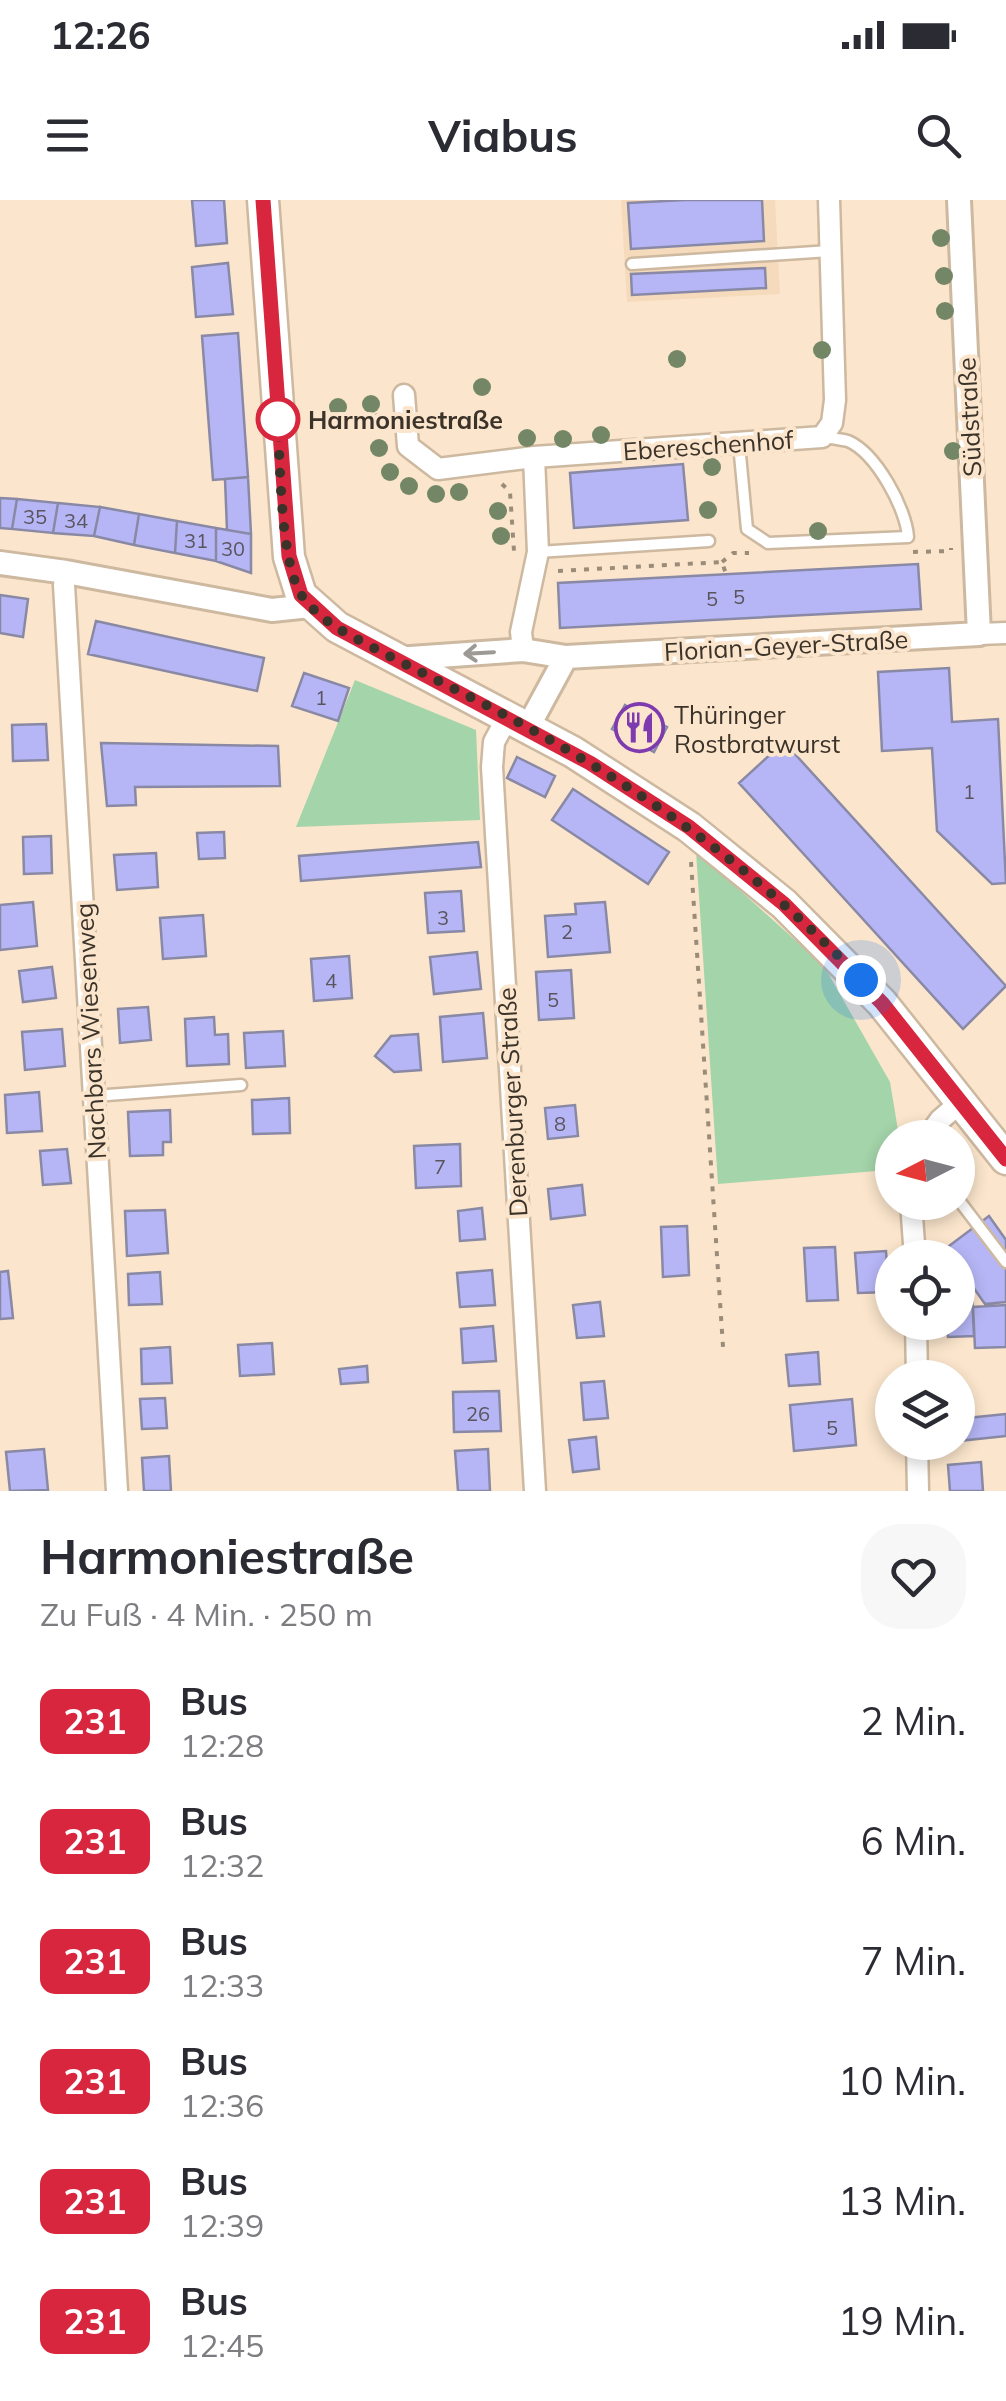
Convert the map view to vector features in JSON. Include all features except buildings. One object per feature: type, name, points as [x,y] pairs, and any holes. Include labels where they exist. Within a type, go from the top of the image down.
[{"type":"main road","points":[[262,200],[289,556],[294,579],[310,606],[337,628],[518,722],[689,827],[784,904],[839,956],[882,1003],[1006,1159]]},
{"type":"street","name":"Ebereschenhof","points":[[404,395],[408,446],[438,468],[534,456],[822,437],[832,424],[836,400],[829,200]]},
{"type":"street","name":"Südstraße","points":[[959,200],[979,634]]},
{"type":"street","points":[[523,650],[521,632],[538,552],[534,456]]},
{"type":"street","points":[[0,563],[272,610],[310,606]]},
{"type":"street","name":"Nachbars Wiesenweg","points":[[66,572],[117,1491]]},
{"type":"street","name":"Florian-Geyer-Straße","points":[[392,659],[523,650],[566,656],[1006,633]]},
{"type":"street","points":[[518,722],[566,656]]},
{"type":"street","name":"Derenburger Straße","points":[[518,722],[494,742],[492,767],[536,1491]]},
{"type":"street","points":[[940,1120],[962,1101]]},
{"type":"street","points":[[917,1460],[918,1491]]},
{"type":"lane","points":[[632,264],[832,251]]},
{"type":"lane","points":[[739,444],[747,528],[768,543],[908,537],[898,499],[869,458],[849,442],[822,437]]},
{"type":"lane","points":[[538,552],[709,541]]},
{"type":"lane","points":[[94,1096],[241,1086]]},
{"type":"lane","points":[[974,1220],[1006,1262]]},
{"type":"path","points":[[689,827],[723,1347]]},
{"type":"shaded area","points":[[621,200],[775,200],[780,294],[627,302]]},
{"type":"green space","points":[[355,680],[476,730],[480,820],[296,827]]},
{"type":"green space","points":[[696,851],[824,966],[890,1082],[896,1120],[875,1120],[875,1171],[718,1184]]},
{"type":"bus line","name":"231","points":[[263,200],[289,556],[301,595],[337,628],[572,752],[726,855],[839,956],[882,1003],[1006,1159]]},
{"type":"place","name":"Harmoniestraße","points":[[278,419]]},
{"type":"place","name":"Thüringer Rostbratwurst","points":[[639,728]]},
{"type":"route","points":[[278,419],[289,556],[294,579],[310,606],[337,628],[528,727],[666,812],[784,904],[861,980]]}]
